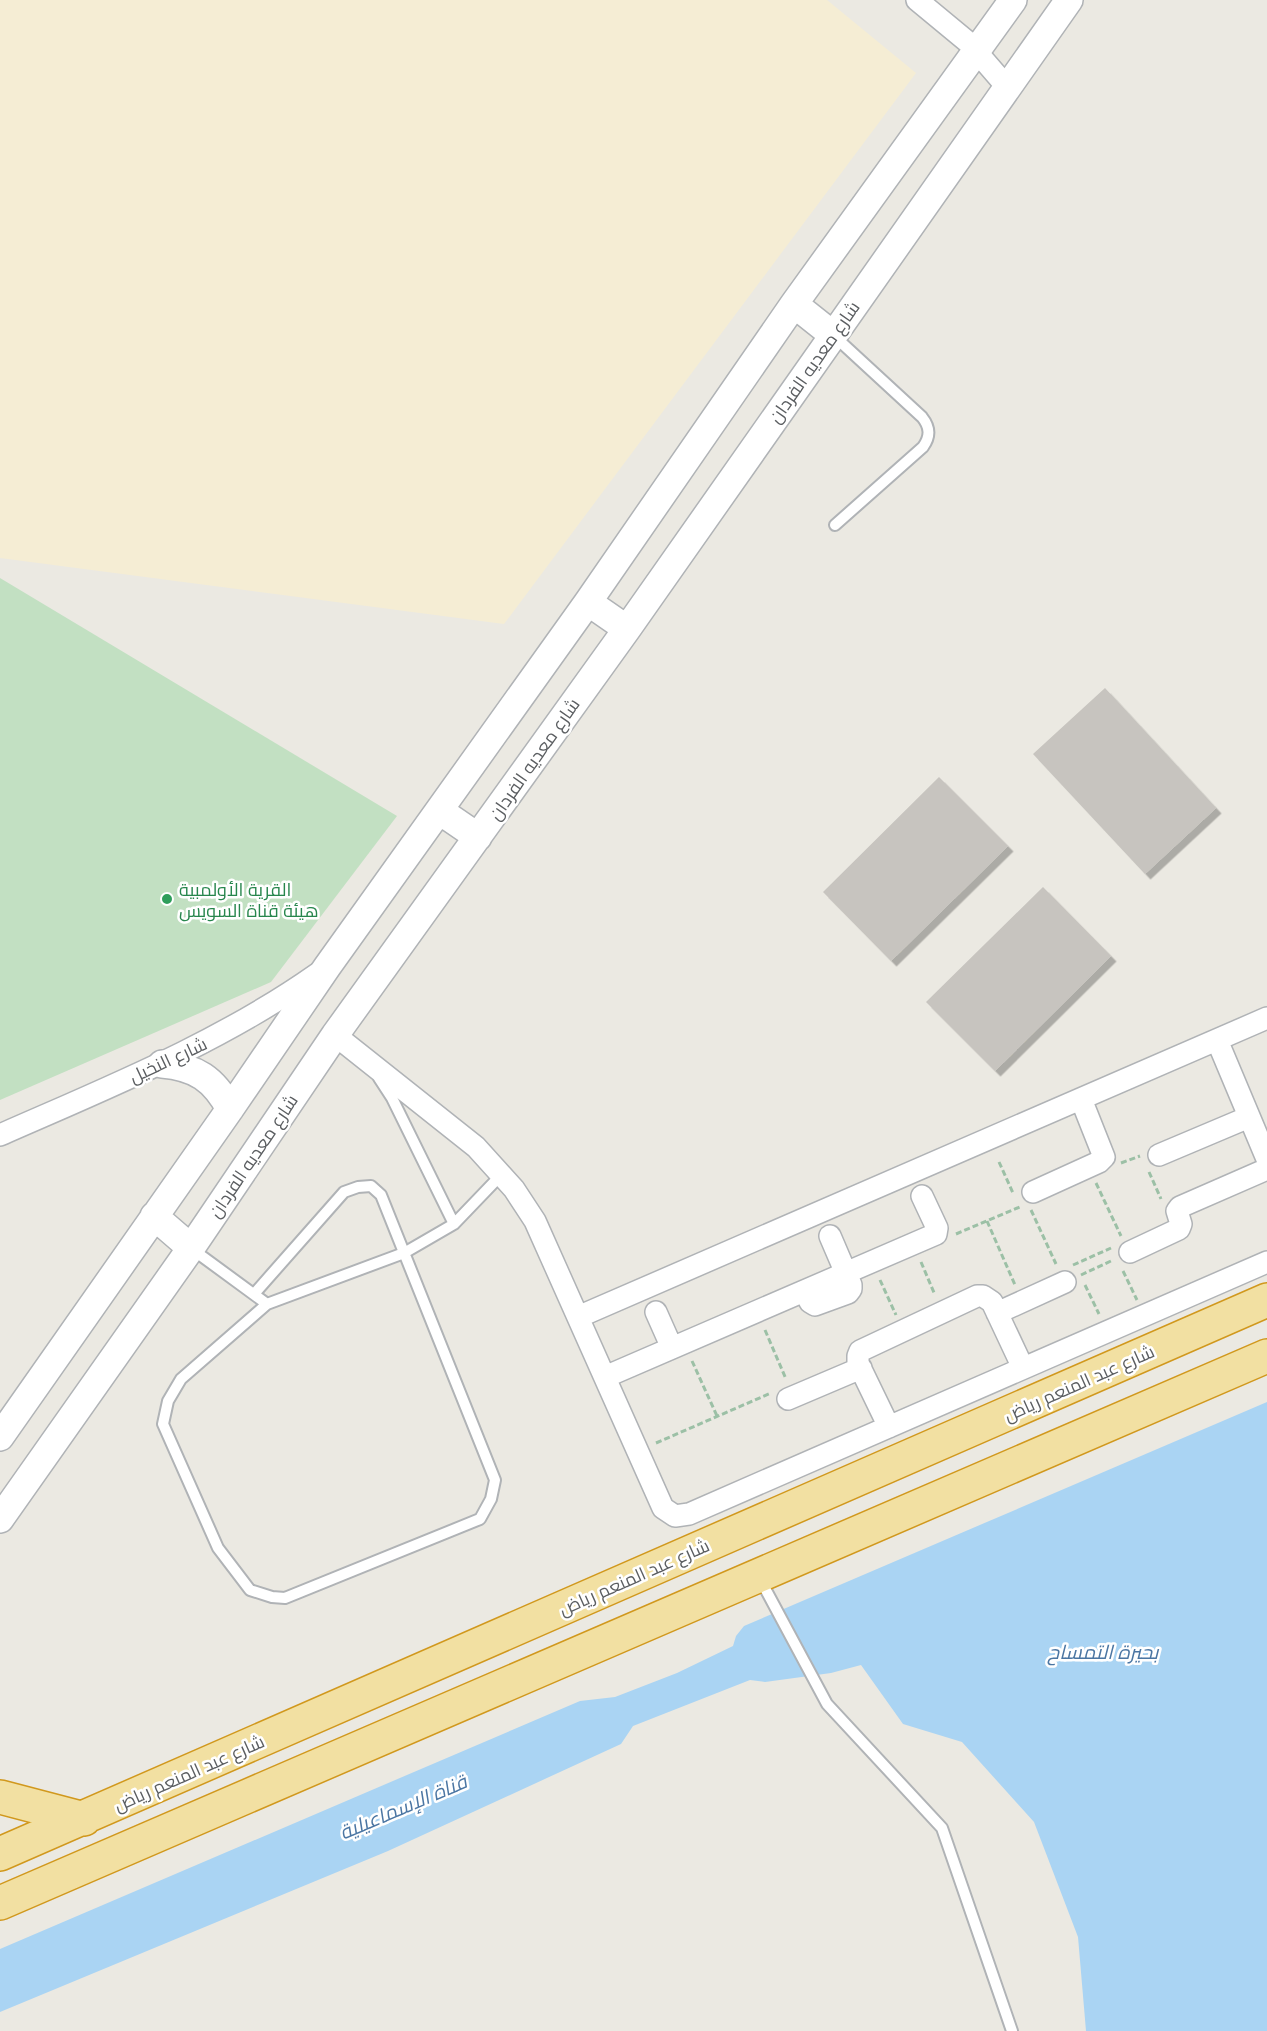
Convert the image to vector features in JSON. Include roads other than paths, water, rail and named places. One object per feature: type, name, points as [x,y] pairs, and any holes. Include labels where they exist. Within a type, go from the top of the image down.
[{"type":"highway","name":"شارع عبد المنعم رياض","points":[[0,1854],[1267,1300]]},
{"type":"highway","points":[[0,1903],[1267,1356]]},
{"type":"highway","points":[[660,1566],[679,1610]]},
{"type":"highway","points":[[0,1797],[84,1818]]},
{"type":"street","points":[[917,0],[977,51],[1007,87]]},
{"type":"street","points":[[0,1437],[327,967],[588,602],[794,304],[1013,0]]},
{"type":"street","name":"شارع معديه الفردان","points":[[0,1519],[191,1248],[335,1035],[627,628],[1070,0]]},
{"type":"street","points":[[794,304],[833,335]]},
{"type":"street","points":[[588,602],[627,628]]},
{"type":"street","points":[[440,811],[478,837]]},
{"type":"street","name":"شارع النخيل","points":[[0,1136],[162,1064],[247,1020],[327,967]]},
{"type":"street","points":[[578,1317],[1267,1018]]},
{"type":"street","points":[[335,1035],[476,1147],[502,1174],[535,1221],[663,1508],[675,1516],[682,1516],[1267,1262]]},
{"type":"street","points":[[1217,1040],[1267,1158]]},
{"type":"street","points":[[162,1064],[196,1071],[222,1094],[230,1109]]},
{"type":"street","points":[[1027,1201],[1100,1162],[1104,1157],[1081,1099]]},
{"type":"street","points":[[1159,1155],[1249,1117]]},
{"type":"street","points":[[1122,1249],[1179,1229],[1181,1222],[1177,1211],[1180,1207],[1267,1169]]},
{"type":"street","points":[[605,1377],[936,1234],[938,1230],[922,1196]]},
{"type":"street","points":[[154,1216],[191,1248]]},
{"type":"street","points":[[830,1236],[846,1273]]},
{"type":"street","points":[[995,1308],[1068,1274]]},
{"type":"street","points":[[889,1427],[861,1368],[858,1356],[860,1351],[977,1296],[983,1296],[995,1308],[1023,1368]]},
{"type":"street","points":[[656,1311],[678,1345]]},
{"type":"street","points":[[785,1392],[861,1368]]},
{"type":"lane","points":[[833,335],[922,417],[927,423],[929,432],[928,440],[923,447],[834,525]]},
{"type":"lane","points":[[365,1057],[392,1098],[454,1224]]},
{"type":"lane","points":[[254,1294],[344,1192],[358,1187],[371,1186],[381,1195],[404,1253],[495,1480],[491,1500],[480,1520],[285,1598],[272,1598],[250,1590],[218,1548],[163,1424],[168,1401],[181,1379],[267,1304],[404,1253],[454,1224],[502,1174]]},
{"type":"lane","points":[[191,1248],[267,1304]]},
{"type":"lane","points":[[758,1576],[827,1704],[942,1828],[1012,2031]]},
{"type":"water","name":"بحيرة التمساح","points":[[1267,1402],[1267,2031],[1086,2031],[1078,1937],[1034,1822],[962,1742],[903,1724],[861,1665],[831,1673],[765,1682],[750,1680],[633,1726],[621,1744],[388,1851],[0,2012],[0,1949],[580,1701],[615,1697],[677,1673],[733,1646],[736,1636],[744,1626]]},
{"type":"place","name":"القرية الأولمبية هيئة قناة السويس","points":[[167,899]]},
{"type":"water label","name":"قناة الإسماعيلية","points":[[403,1807]]}]
